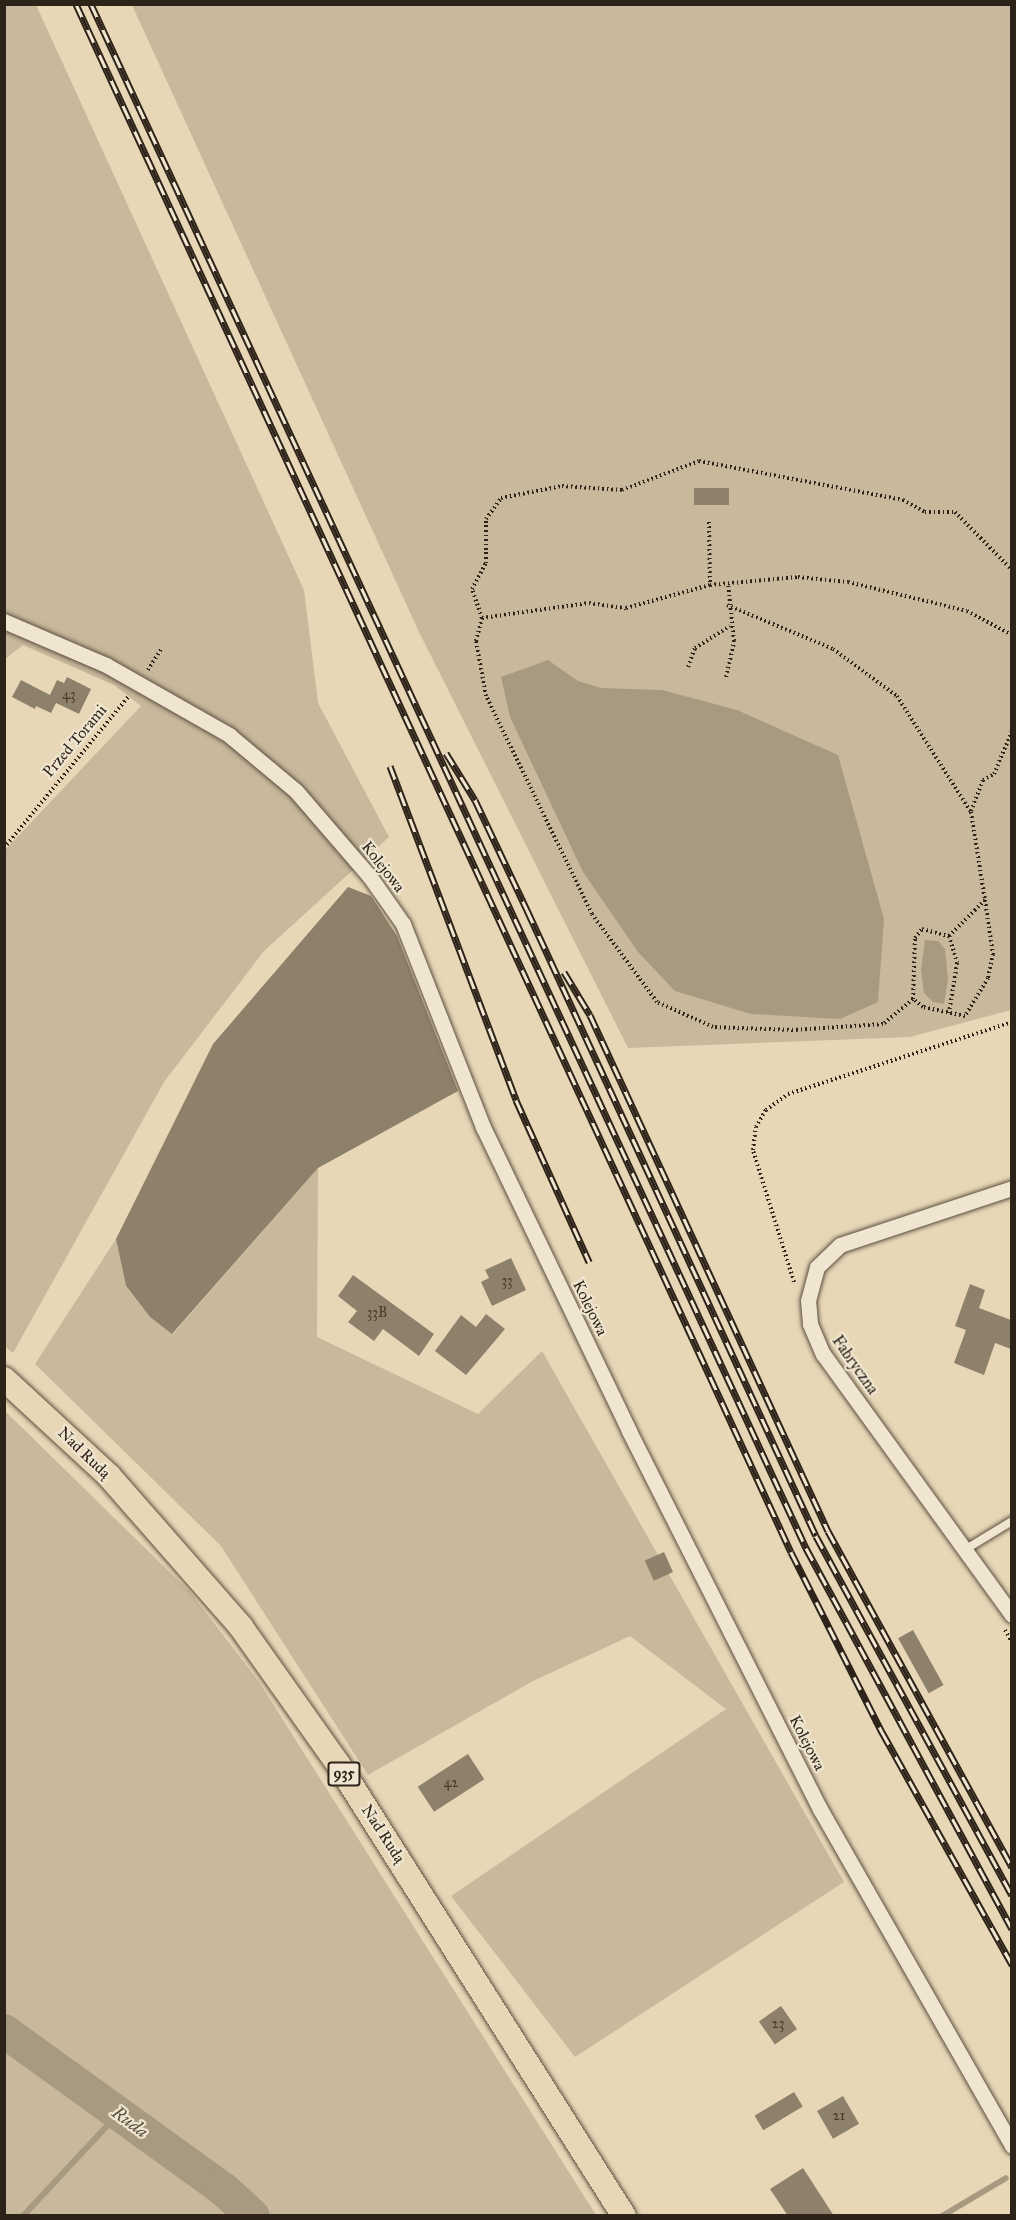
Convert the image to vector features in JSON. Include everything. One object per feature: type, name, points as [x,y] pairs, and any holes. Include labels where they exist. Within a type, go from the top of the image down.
[{"type":"main road","name":"Nad Rudą","points":[[4,1379],[109,1476],[248,1637],[338,1764],[624,2216]]},
{"type":"street","name":"Kolejowa","points":[[4,621],[140,683],[229,735],[296,791],[370,877],[403,924],[483,1127],[629,1431],[820,1809],[1011,2146]]},
{"type":"street","name":"Fabryczna","points":[[1007,1620],[966,1549],[824,1354],[814,1337],[808,1300],[817,1267],[840,1245],[1011,1188]]},
{"type":"lane","points":[[966,1549],[1011,1521]]},
{"type":"path","points":[[949,936],[922,929],[915,938],[913,999],[883,1024],[793,1030],[713,1027],[657,1002],[592,914],[486,696],[476,641],[482,618],[472,589],[486,563],[486,519],[501,498],[562,486],[621,490],[699,461],[903,500],[925,512],[956,512],[1011,570]]},
{"type":"path","points":[[709,522],[710,585]]},
{"type":"path","points":[[482,618],[589,603],[626,608],[710,585],[798,577],[848,582],[967,611],[1011,635]]},
{"type":"path","points":[[726,677],[734,641],[727,605],[728,583]]},
{"type":"path","points":[[727,605],[833,649],[897,696],[971,812],[993,954],[988,978],[972,1010],[965,1016],[923,1007],[913,999]]},
{"type":"path","points":[[688,667],[695,648],[730,626]]},
{"type":"path","name":"Przed Torami","points":[[4,848],[140,683],[162,648]]},
{"type":"path","points":[[971,812],[983,780],[994,774],[1011,731]]},
{"type":"path","points":[[949,936],[985,900]]},
{"type":"path","points":[[949,936],[957,963],[949,1012]]},
{"type":"path","points":[[794,1289],[753,1150],[756,1127],[766,1110],[788,1094],[1011,1022]]},
{"type":"path","points":[[1007,1620],[1011,1642]]},
{"type":"shaded area","points":[[4,5],[36,5],[304,590],[318,703],[389,837],[264,951],[164,1082],[13,1353],[4,1346],[5,850],[141,706],[114,685],[23,645],[5,659]]},
{"type":"shaded area","points":[[132,5],[1011,5],[1011,1010],[910,1037],[628,1048],[419,632]]},
{"type":"shaded area","points":[[548,660],[578,681],[601,688],[662,690],[737,710],[838,755],[884,919],[878,1002],[840,1019],[751,1014],[675,991],[638,952],[583,872],[510,717],[501,677]]},
{"type":"shaded area","points":[[925,940],[938,941],[945,949],[948,979],[944,1004],[933,1002],[924,993],[921,970]]},
{"type":"shaded area","points":[[318,1168],[317,1337],[478,1414],[542,1351],[844,1882],[575,2057],[451,1896],[726,1709],[630,1636],[533,1681],[368,1775],[221,1546],[35,1364],[116,1239],[126,1287],[150,1317],[173,1334]]},
{"type":"shaded area","points":[[5,1411],[190,1592],[259,1682],[596,2215],[5,2215]]},
{"type":"building","points":[[694,488],[729,488],[729,505],[694,505]]},
{"type":"building","points":[[67,677],[91,689],[79,714],[56,703],[51,713],[36,706],[35,709],[12,697],[21,680],[50,695],[57,680],[64,683]]},
{"type":"building","points":[[348,887],[371,896],[397,936],[458,1091],[318,1168],[172,1334],[150,1317],[126,1286],[116,1239],[213,1044]]},
{"type":"building","points":[[511,1258],[526,1290],[492,1306],[481,1282],[489,1278],[485,1270]]},
{"type":"building","points":[[353,1275],[434,1334],[419,1356],[383,1329],[374,1341],[348,1322],[357,1311],[338,1296]]},
{"type":"building","points":[[970,1284],[985,1290],[979,1308],[1011,1320],[1011,1349],[995,1343],[984,1375],[954,1363],[966,1330],[955,1326]]},
{"type":"building","points":[[486,1314],[505,1329],[466,1375],[435,1351],[461,1315],[476,1327]]},
{"type":"building","points":[[664,1552],[673,1572],[654,1581],[645,1561]]},
{"type":"building","points":[[913,1630],[944,1685],[929,1693],[898,1638]]},
{"type":"building","points":[[468,1754],[484,1779],[434,1812],[418,1787]]},
{"type":"building","points":[[781,2006],[797,2029],[775,2044],[759,2021]]},
{"type":"building","points":[[794,2092],[803,2107],[763,2130],[755,2116]]},
{"type":"building","points":[[843,2096],[859,2124],[833,2139],[817,2111]]},
{"type":"building","points":[[803,2168],[834,2216],[788,2216],[770,2189]]},
{"type":"waterway","name":"Ruda","points":[[4,2031],[223,2189],[253,2216]]},
{"type":"waterway","points":[[23,2216],[119,2113]]},
{"type":"waterway","points":[[942,2216],[1006,2178]]},
{"type":"railway","points":[[76,4],[791,1552],[882,1732],[1012,1965]]},
{"type":"railway","points":[[91,4],[806,1548],[1012,1929]]},
{"type":"railway","points":[[446,753],[475,800],[527,910],[816,1536],[1012,1895]]},
{"type":"railway","points":[[390,766],[516,1100],[589,1262]]},
{"type":"railway","points":[[564,972],[590,1015],[828,1531],[1012,1867]]}]
